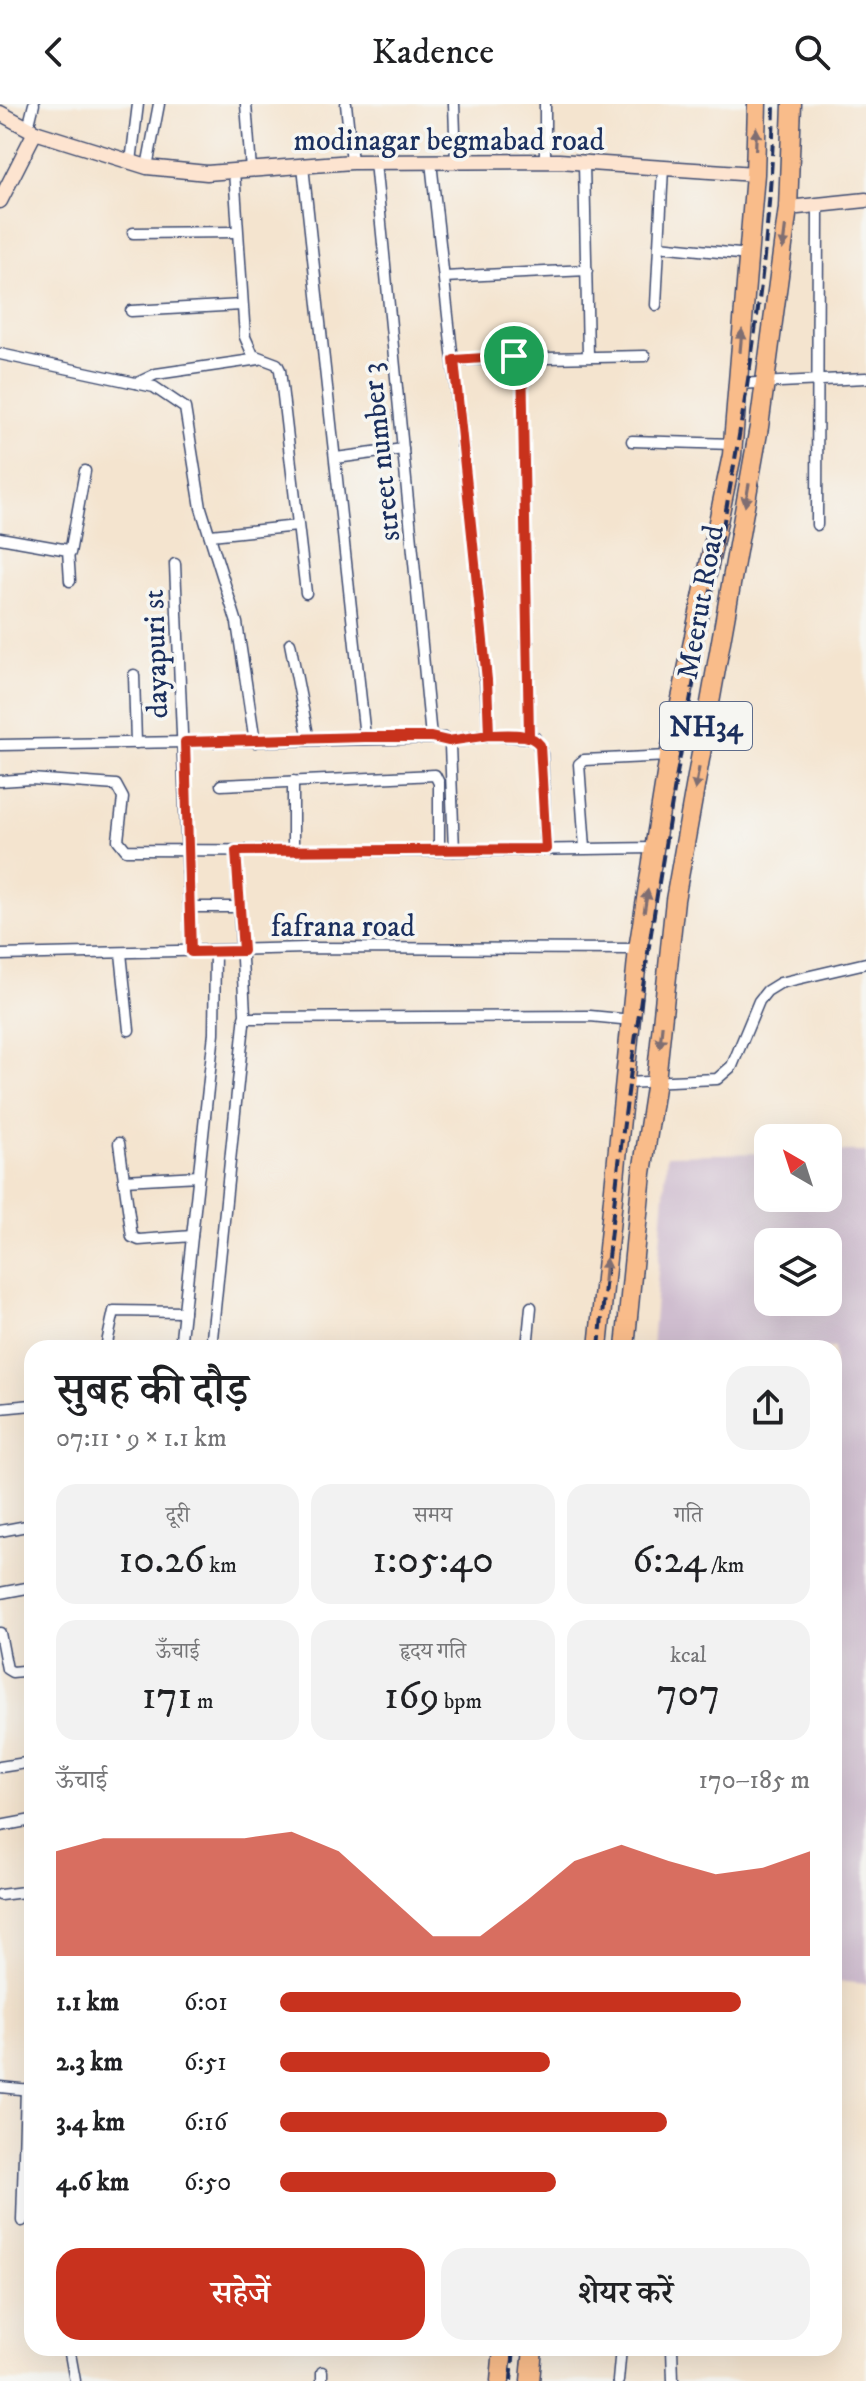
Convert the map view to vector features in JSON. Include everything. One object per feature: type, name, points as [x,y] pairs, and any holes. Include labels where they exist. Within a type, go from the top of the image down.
[{"type":"highway","name":"Meerut Road","points":[[599,1340],[638,949],[669,756],[733,444],[755,174],[757,104]]},
{"type":"highway","name":"Meerut Road","points":[[626,1340],[675,900],[765,382],[788,208],[792,104]]},
{"type":"highway","points":[[615,1157],[644,1159]]},
{"type":"highway","points":[[500,2381],[502,2356]]},
{"type":"highway","points":[[530,2381],[532,2356]]},
{"type":"street","points":[[0,201],[32,130],[34,104]]},
{"type":"street","points":[[131,162],[138,104]]},
{"type":"street","points":[[147,167],[159,104]]},
{"type":"street","points":[[246,104],[251,170]]},
{"type":"street","points":[[346,104],[352,162]]},
{"type":"street","points":[[454,104],[456,162]]},
{"type":"street","points":[[545,104],[545,161]]},
{"type":"street","name":"modinagar begmabad road","points":[[0,113],[32,130],[147,167],[207,173],[352,162],[545,161],[755,174]]},
{"type":"street","name":"street number 3","points":[[375,162],[431,737]]},
{"type":"street","points":[[431,162],[484,650],[489,735]]},
{"type":"street","points":[[584,163],[588,356]]},
{"type":"street","name":"street number 3","points":[[303,166],[365,737]]},
{"type":"street","points":[[656,305],[663,168]]},
{"type":"street","points":[[234,171],[242,305],[249,351],[259,359],[277,364],[280,370],[306,593]]},
{"type":"street","points":[[788,208],[866,200]]},
{"type":"street","points":[[817,525],[818,205]]},
{"type":"street","points":[[133,233],[236,232]]},
{"type":"street","points":[[659,246],[749,255]]},
{"type":"street","points":[[444,277],[587,270]]},
{"type":"street","points":[[131,311],[242,305]]},
{"type":"street","points":[[0,354],[161,390],[185,408],[198,497],[237,623],[255,742]]},
{"type":"street","points":[[454,360],[522,356],[645,356]]},
{"type":"street","points":[[522,356],[529,736]]},
{"type":"street","points":[[137,383],[156,374],[259,359]]},
{"type":"street","points":[[738,384],[866,378]]},
{"type":"street","points":[[632,441],[733,444]]},
{"type":"street","points":[[336,458],[403,449]]},
{"type":"street","points":[[70,581],[70,553],[85,471]]},
{"type":"street","points":[[211,535],[297,526]]},
{"type":"street","points":[[0,538],[65,549],[70,553]]},
{"type":"street","name":"dayapuri st","points":[[175,564],[179,711],[185,742],[191,952]]},
{"type":"street","points":[[290,643],[309,740]]},
{"type":"street","points":[[134,675],[136,743]]},
{"type":"street","points":[[0,745],[255,742],[365,737],[431,737],[448,741],[489,735],[529,736],[540,745],[546,849]]},
{"type":"street","points":[[448,741],[454,851]]},
{"type":"street","points":[[585,848],[579,764],[584,760],[669,756]]},
{"type":"street","points":[[221,785],[435,775],[439,783],[439,851]]},
{"type":"street","points":[[0,781],[31,779],[116,785],[123,792],[118,840],[121,848],[188,853],[654,848]]},
{"type":"street","points":[[293,781],[293,850]]},
{"type":"street","points":[[212,1340],[244,1018],[236,851]]},
{"type":"street","points":[[190,907],[240,907]]},
{"type":"street","name":"fafrana road","points":[[0,955],[308,948],[638,949]]},
{"type":"street","points":[[181,1340],[214,1033],[215,951]]},
{"type":"street","points":[[121,953],[129,1030]]},
{"type":"street","points":[[624,1083],[717,1079],[732,1066],[759,1001],[767,991],[780,983],[866,963]]},
{"type":"street","points":[[244,1018],[590,1016],[632,1020]]},
{"type":"street","points":[[119,1143],[133,1239],[192,1236]]},
{"type":"street","points":[[124,1180],[199,1176]]},
{"type":"street","points":[[528,1340],[531,1307]]},
{"type":"street","points":[[108,1340],[114,1311],[184,1312]]},
{"type":"street","points":[[0,1408],[24,1406]]},
{"type":"street","points":[[0,1531],[24,1526]]},
{"type":"street","points":[[0,1593],[24,1588]]},
{"type":"street","points":[[0,1633],[7,1669],[12,1672],[24,1671]]},
{"type":"street","points":[[0,1767],[24,1763]]},
{"type":"street","points":[[0,1826],[24,1822]]},
{"type":"street","points":[[0,1895],[24,1892]]},
{"type":"street","points":[[0,2087],[24,2089]]},
{"type":"street","points":[[22,2221],[24,2184]]},
{"type":"street","points":[[70,2356],[75,2381]]},
{"type":"street","points":[[618,2381],[620,2356]]},
{"type":"street","points":[[672,2356],[673,2381]]},
{"type":"shaded area","points":[[842,1152],[866,1152],[866,1984],[842,1982],[842,1340],[653,1340],[667,1155],[754,1153],[754,1212],[842,1212]]},
{"type":"railway","points":[[600,1340],[622,1139],[652,930],[750,363],[770,191],[774,104]]},
{"type":"railway","points":[[511,2381],[513,2356]]},
{"type":"route","points":[[514,356],[454,360],[487,680],[489,735],[517,735],[529,736],[540,745],[546,849],[458,852],[236,851],[243,951],[191,952],[185,742],[365,737],[431,737],[448,741],[489,735],[529,736],[522,356],[514,356]]}]
